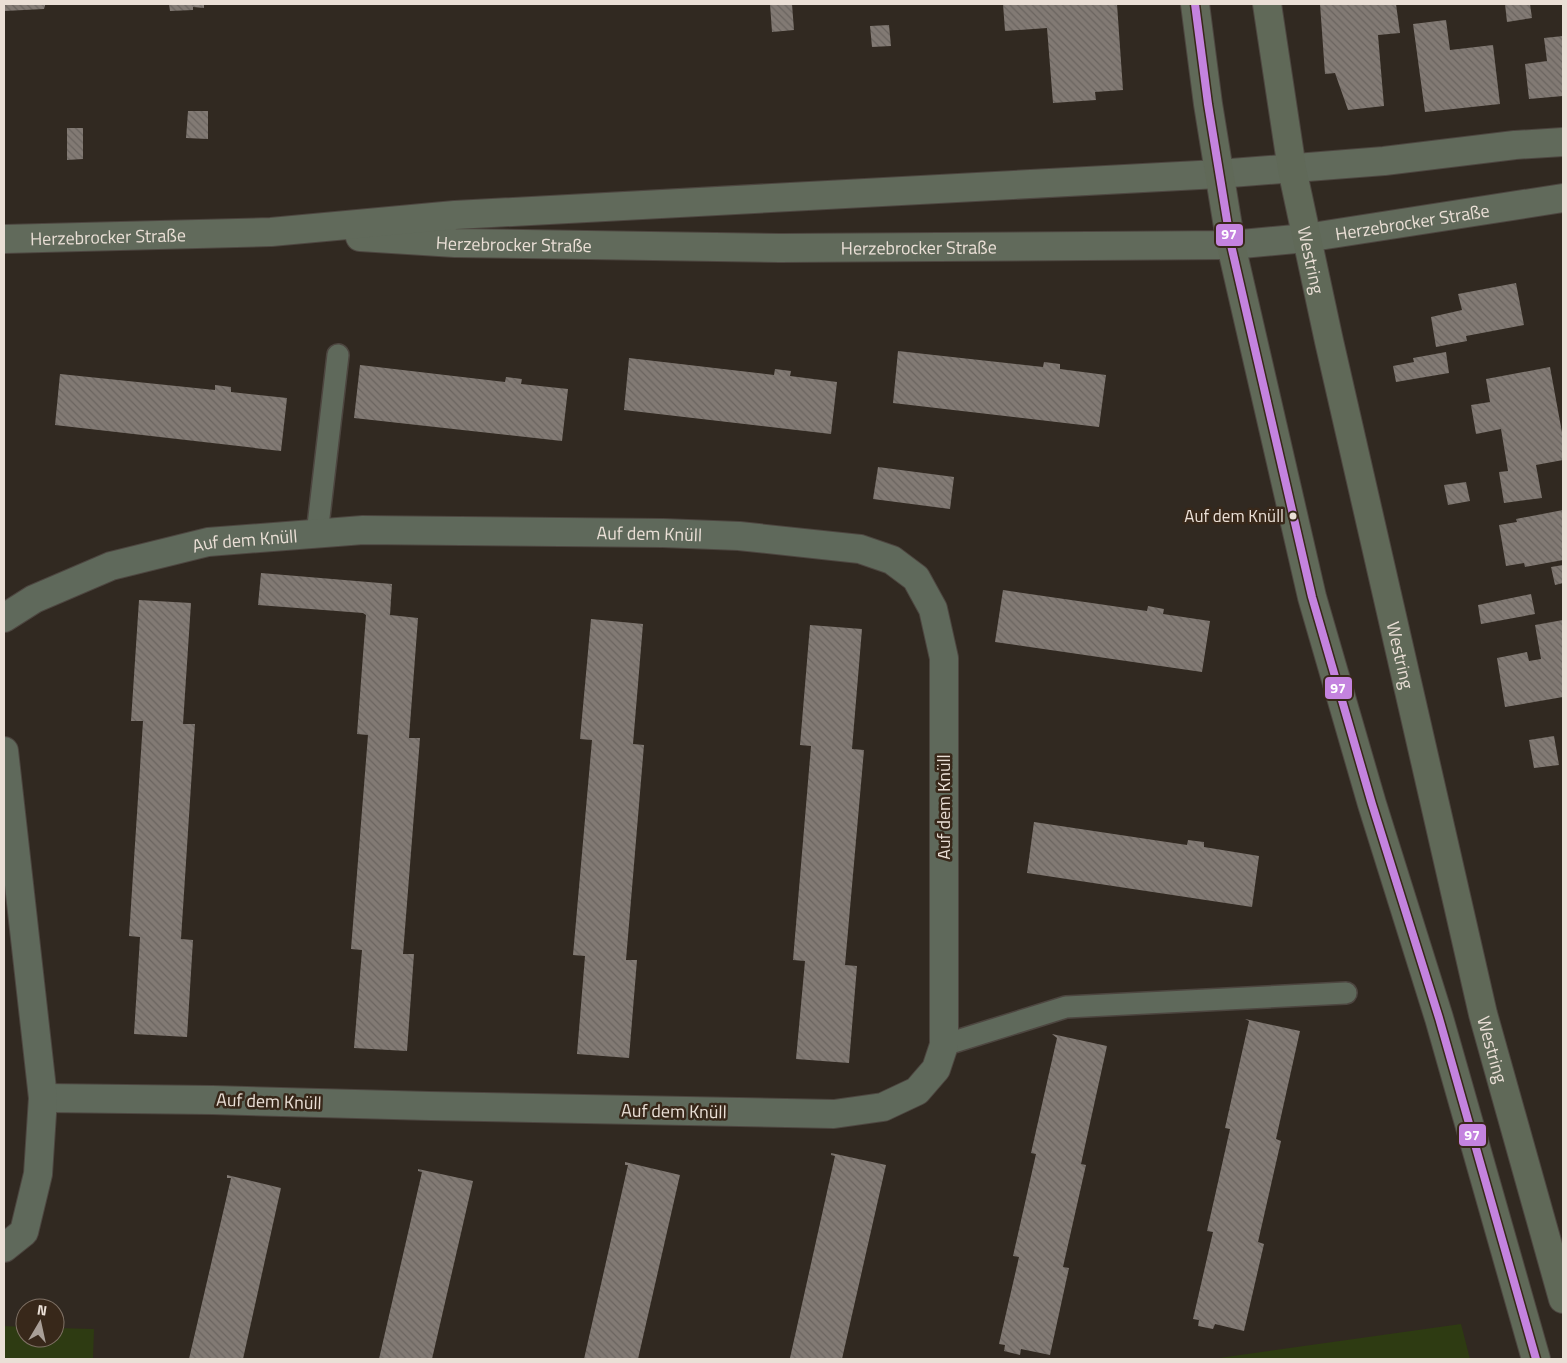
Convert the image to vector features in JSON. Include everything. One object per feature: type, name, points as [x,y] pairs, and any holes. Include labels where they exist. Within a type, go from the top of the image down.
[{"type":"main road","points":[[1195,4],[1218,174],[1231,245],[1312,596],[1372,804],[1439,1018],[1536,1359]]},
{"type":"main road","name":"Westring","points":[[1267,4],[1292,169],[1306,238],[1483,1014],[1563,1299]]},
{"type":"main road","name":"Herzebrocker Straße","points":[[4,239],[271,232],[455,214],[1218,174],[1384,161],[1515,145],[1563,142]]},
{"type":"main road","name":"Herzebrocker Straße","points":[[271,232],[455,243],[751,248],[1231,245],[1306,238],[1563,198]]},
{"type":"street","name":"Auf dem Knüll","points":[[4,618],[34,600],[111,566],[208,542],[363,530],[663,533],[739,536],[860,549],[892,560],[916,578],[932,609],[944,658],[944,1045],[936,1069],[917,1091],[883,1107],[834,1114],[43,1098]]},
{"type":"street","points":[[4,751],[43,1098],[38,1174],[24,1232],[4,1248]]},
{"type":"lane","points":[[317,534],[338,355]]},
{"type":"lane","points":[[944,1045],[1066,1007],[1346,993]]},
{"type":"green space","points":[[1461,1324],[1470,1359],[1212,1359]]},
{"type":"green space","points":[[4,1326],[15,1327],[15,1348],[65,1348],[65,1328],[94,1329],[93,1359],[4,1359]]},
{"type":"building","points":[[4,4],[45,4],[45,6],[44,9],[4,11]]},
{"type":"building","points":[[169,4],[204,4],[204,8],[193,7],[193,10],[170,11]]},
{"type":"building","points":[[770,4],[792,4],[794,30],[772,32]]},
{"type":"building","points":[[1003,4],[1117,4],[1123,90],[1095,92],[1096,100],[1053,103],[1047,28],[1005,31]]},
{"type":"building","points":[[1320,4],[1396,4],[1400,33],[1378,35],[1384,106],[1348,110],[1335,73],[1325,74]]},
{"type":"building","points":[[1505,4],[1530,4],[1532,18],[1507,22]]},
{"type":"building","points":[[1446,20],[1450,50],[1493,45],[1500,104],[1425,112],[1413,24]]},
{"type":"building","points":[[889,25],[891,46],[872,47],[870,26]]},
{"type":"building","points":[[1563,36],[1563,96],[1529,99],[1525,64],[1547,61],[1544,38]]},
{"type":"building","points":[[188,111],[208,111],[208,139],[186,138]]},
{"type":"building","points":[[67,128],[83,128],[83,159],[67,160]]},
{"type":"building","points":[[1516,283],[1524,325],[1466,336],[1467,341],[1436,347],[1431,317],[1462,310],[1458,294]]},
{"type":"building","points":[[898,351],[1043,367],[1044,362],[1060,364],[1060,369],[1106,375],[1099,427],[893,403]]},
{"type":"building","points":[[1446,352],[1449,373],[1396,382],[1393,366],[1414,362],[1413,358]]},
{"type":"building","points":[[629,358],[774,375],[775,369],[791,371],[790,376],[837,382],[831,434],[624,410]]},
{"type":"building","points":[[360,365],[505,382],[506,377],[522,379],[521,384],[568,389],[562,441],[354,418]]},
{"type":"building","points":[[1550,367],[1563,438],[1563,460],[1536,465],[1542,498],[1504,503],[1499,472],[1508,471],[1501,429],[1476,434],[1471,405],[1490,402],[1486,379]]},
{"type":"building","points":[[60,374],[215,390],[215,385],[231,387],[231,392],[287,398],[281,451],[55,425]]},
{"type":"building","points":[[878,467],[954,477],[950,509],[873,499]]},
{"type":"building","points":[[1466,482],[1470,501],[1448,505],[1444,485]]},
{"type":"building","points":[[1563,510],[1563,560],[1525,567],[1524,563],[1506,566],[1499,525],[1517,522],[1516,519]]},
{"type":"building","points":[[1563,565],[1563,583],[1555,585],[1551,567]]},
{"type":"building","points":[[261,573],[392,584],[390,615],[418,618],[409,738],[420,738],[403,954],[414,954],[407,1051],[354,1048],[362,950],[351,949],[368,735],[357,734],[366,615],[363,613],[258,605]]},
{"type":"building","points":[[1003,590],[1147,611],[1148,606],[1164,609],[1163,614],[1210,621],[1202,672],[995,642]]},
{"type":"building","points":[[1531,594],[1535,614],[1481,624],[1478,605]]},
{"type":"building","points":[[139,600],[191,603],[183,724],[195,724],[181,939],[193,940],[187,1037],[134,1034],[140,937],[129,936],[143,721],[131,721]]},
{"type":"building","points":[[591,619],[643,624],[633,744],[644,745],[626,960],[637,960],[629,1058],[577,1054],[585,956],[573,955],[592,740],[580,739]]},
{"type":"building","points":[[1563,620],[1563,697],[1505,707],[1497,658],[1527,652],[1529,661],[1541,659],[1535,625]]},
{"type":"building","points":[[810,625],[862,629],[852,749],[864,750],[845,965],[857,966],[849,1063],[796,1059],[805,961],[793,960],[811,746],[800,745]]},
{"type":"building","points":[[1554,736],[1559,765],[1534,768],[1529,740]]},
{"type":"building","points":[[1034,822],[1187,845],[1188,840],[1204,842],[1204,847],[1259,856],[1252,907],[1027,873]]},
{"type":"building","points":[[1245,1019],[1300,1031],[1276,1139],[1281,1141],[1258,1242],[1264,1244],[1244,1331],[1215,1324],[1213,1329],[1198,1326],[1199,1320],[1193,1319],[1213,1232],[1207,1231],[1230,1129],[1225,1128],[1249,1021]]},
{"type":"building","points":[[1052,1034],[1107,1046],[1081,1164],[1086,1165],[1063,1267],[1069,1268],[1050,1355],[1021,1349],[1020,1355],[1004,1351],[1005,1345],[999,1344],[1019,1257],[1013,1256],[1036,1154],[1031,1153],[1057,1038]]},
{"type":"building","points":[[831,1153],[886,1165],[842,1359],[795,1359],[790,1358],[835,1156],[831,1155]]},
{"type":"building","points":[[625,1162],[680,1175],[638,1359],[584,1359],[628,1165],[625,1165]]},
{"type":"building","points":[[418,1169],[473,1181],[432,1359],[379,1359],[422,1172],[418,1171]]},
{"type":"building","points":[[227,1175],[281,1188],[243,1359],[189,1359],[231,1178],[227,1178]]},
{"type":"transit line","name":"97","points":[[1195,4],[1208,104],[1231,245],[1312,597],[1372,804],[1439,1018],[1536,1359]]},
{"type":"place","name":"Auf dem Knüll","points":[[1293,516]]}]
